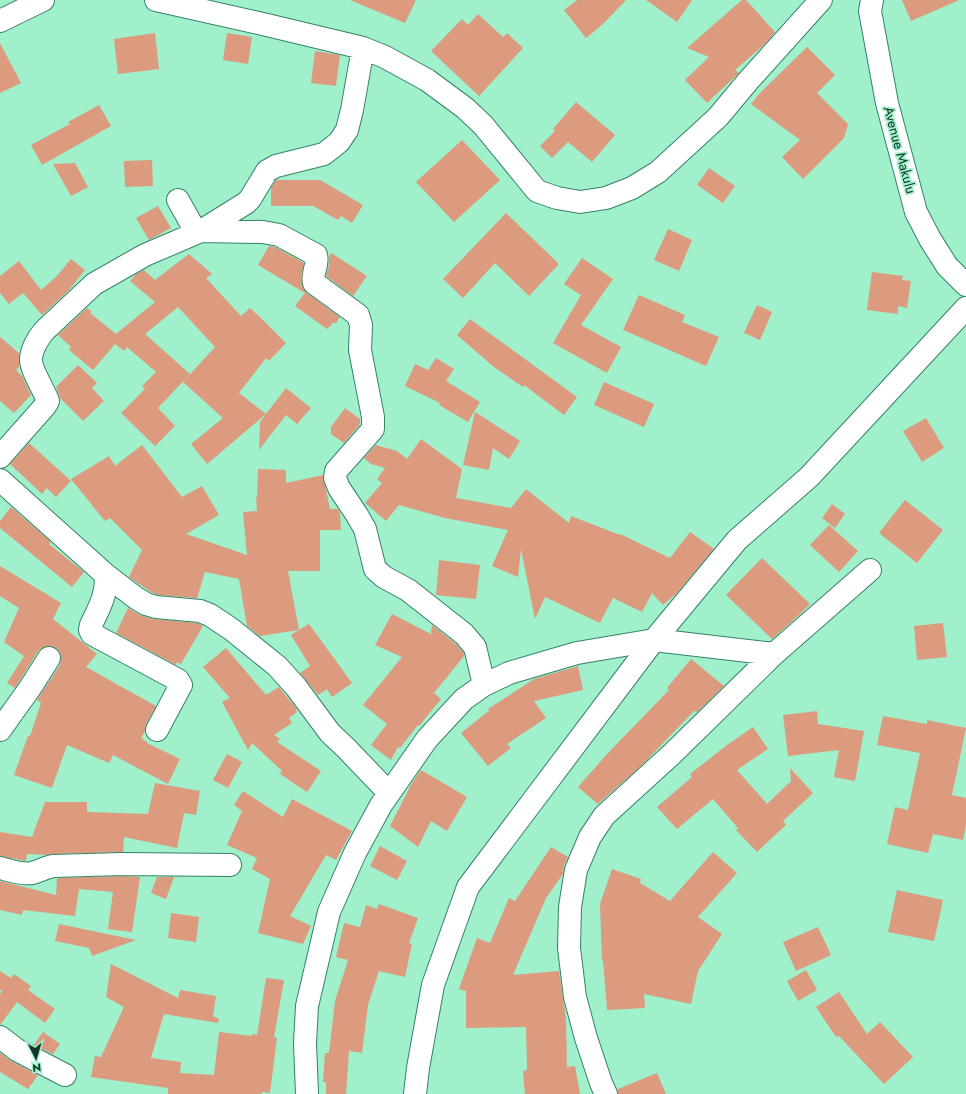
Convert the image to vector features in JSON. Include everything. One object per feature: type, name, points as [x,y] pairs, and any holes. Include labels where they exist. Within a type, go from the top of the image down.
[{"type":"street","points":[[0,21],[43,0]]},
{"type":"street","points":[[156,0],[363,48],[385,57],[427,80],[464,108],[483,125],[537,191],[557,198],[580,202],[606,198],[632,188],[658,172],[718,116],[821,0]]},
{"type":"street","name":"Avenue Makulu","points":[[872,0],[870,11],[887,102],[916,212],[930,239],[947,266],[966,285]]},
{"type":"street","points":[[0,457],[48,401],[32,366],[31,359],[37,340],[44,331],[94,284],[145,255],[201,231],[246,203],[268,172],[276,166],[324,154],[339,142],[347,130],[363,48]]},
{"type":"street","points":[[178,200],[192,225],[201,231],[263,232],[279,235],[316,255],[318,261],[312,277],[314,283],[358,315],[361,325],[360,350],[374,417],[373,429],[336,471],[335,478],[338,488],[365,529],[375,569],[384,577],[408,590],[464,634],[474,647],[484,685]]},
{"type":"street","points":[[415,1094],[418,1068],[433,985],[468,887],[654,640],[737,540],[809,477],[966,308]]},
{"type":"street","points":[[0,480],[106,575],[136,598],[146,604],[156,607],[200,611],[210,615],[231,629],[277,666],[296,687],[330,733],[389,793]]},
{"type":"street","points":[[606,1094],[586,1038],[575,997],[569,948],[570,907],[576,870],[590,837],[604,816],[673,753],[774,654],[870,570]]},
{"type":"street","points":[[106,575],[104,594],[90,630],[92,634],[178,680],[181,685],[157,730]]},
{"type":"street","points":[[307,1094],[305,1043],[307,1006],[329,912],[355,853],[381,805],[427,739],[464,699],[484,685],[509,673],[577,653],[654,640],[774,654]]},
{"type":"street","points":[[0,730],[49,658]]},
{"type":"street","points":[[0,868],[31,873],[46,867],[54,866],[122,864],[230,865]]},
{"type":"street","points":[[0,1037],[17,1050],[65,1075]]},
{"type":"building","points":[[350,0],[416,0],[405,23]]},
{"type":"building","points":[[577,0],[626,0],[603,24],[586,38],[564,10]]},
{"type":"building","points":[[646,0],[692,0],[677,22]]},
{"type":"building","points":[[742,0],[746,0],[775,32],[766,43],[735,70],[739,73],[707,103],[685,80],[709,57],[687,48]]},
{"type":"building","points":[[902,0],[959,0],[911,21]]},
{"type":"building","points":[[478,14],[503,37],[507,33],[523,48],[479,96],[431,51],[462,19],[468,25]]},
{"type":"building","points":[[155,33],[159,69],[118,74],[114,39]]},
{"type":"building","points":[[227,33],[252,37],[248,64],[223,60]]},
{"type":"building","points":[[0,43],[21,83],[0,93]]},
{"type":"building","points":[[807,47],[835,75],[817,93],[848,124],[844,138],[803,179],[782,157],[800,140],[751,104],[759,94]]},
{"type":"building","points":[[315,51],[340,55],[336,86],[311,83]]},
{"type":"building","points":[[576,102],[615,135],[592,162],[568,142],[552,158],[540,146],[555,131],[553,129]]},
{"type":"building","points":[[99,105],[111,126],[42,165],[31,145],[70,124],[68,122]]},
{"type":"building","points":[[462,140],[500,180],[454,222],[416,182]]},
{"type":"building","points":[[152,160],[153,186],[125,187],[124,161]]},
{"type":"building","points":[[75,163],[88,187],[71,196],[53,164]]},
{"type":"building","points":[[709,168],[735,186],[723,203],[697,185]]},
{"type":"building","points":[[276,180],[320,180],[363,205],[352,223],[341,216],[338,220],[313,206],[271,206],[271,188]]},
{"type":"building","points":[[158,206],[171,228],[149,240],[136,218]]},
{"type":"building","points":[[506,213],[559,264],[529,296],[495,263],[463,298],[443,279]]},
{"type":"building","points":[[668,229],[692,240],[679,271],[654,260]]},
{"type":"building","points":[[269,246],[275,247],[304,263],[301,275],[302,286],[307,293],[340,317],[336,323],[333,323],[327,329],[295,306],[305,293],[258,265]]},
{"type":"building","points":[[331,253],[367,276],[353,296],[326,276]]},
{"type":"building","points":[[189,254],[212,274],[206,278],[241,316],[250,308],[286,343],[269,361],[266,358],[239,393],[266,414],[207,464],[191,444],[223,418],[183,382],[215,347],[178,307],[145,334],[190,374],[158,408],[175,426],[155,446],[121,413],[145,389],[142,386],[156,372],[127,347],[124,351],[115,344],[93,370],[69,350],[71,347],[58,335],[87,308],[92,312],[90,313],[116,334],[155,302],[130,281],[136,274],[144,270],[155,280]]},
{"type":"building","points":[[582,258],[613,279],[581,325],[621,347],[607,373],[553,343],[581,295],[564,284]]},
{"type":"building","points":[[71,259],[85,270],[68,291],[42,315],[23,293],[9,304],[0,293],[0,276],[19,261],[41,290],[56,277]]},
{"type":"building","points":[[872,272],[903,276],[902,280],[911,281],[907,308],[898,306],[898,314],[867,310]]},
{"type":"building","points":[[639,295],[685,315],[682,322],[719,337],[706,366],[623,330]]},
{"type":"building","points":[[757,305],[772,312],[760,340],[744,333]]},
{"type":"building","points":[[470,319],[577,397],[564,415],[524,385],[523,387],[494,367],[457,335]]},
{"type":"building","points":[[0,337],[19,353],[19,367],[16,370],[22,376],[31,395],[14,413],[0,401]]},
{"type":"building","points":[[436,358],[454,369],[446,381],[480,402],[468,422],[439,405],[440,403],[405,386],[415,364],[428,370]]},
{"type":"building","points":[[78,365],[97,383],[92,388],[104,401],[83,421],[60,398],[56,387]]},
{"type":"building","points":[[604,382],[654,404],[644,427],[594,405]]},
{"type":"building","points":[[286,388],[311,408],[297,424],[286,415],[259,450],[260,422]]},
{"type":"building","points":[[345,408],[360,419],[360,424],[344,443],[331,434],[331,427]]},
{"type":"building","points":[[475,412],[520,441],[509,459],[493,448],[489,470],[463,465]]},
{"type":"building","points":[[926,418],[944,448],[922,462],[903,431]]},
{"type":"building","points":[[421,439],[462,469],[456,498],[511,508],[526,489],[569,523],[571,516],[620,534],[670,558],[690,532],[714,549],[677,593],[663,605],[652,593],[642,612],[613,598],[600,623],[545,597],[535,619],[521,549],[518,577],[492,566],[508,530],[445,518],[399,505],[386,521],[365,503],[382,483],[377,479],[385,468],[371,464],[364,458],[376,445],[397,451],[407,459]]},
{"type":"building","points":[[29,443],[71,481],[56,497],[47,488],[42,494],[10,464]]},
{"type":"building","points":[[142,445],[182,497],[202,486],[219,515],[186,534],[247,555],[243,512],[257,511],[256,497],[258,469],[286,470],[286,483],[323,475],[330,509],[338,509],[340,513],[341,530],[320,530],[320,571],[288,571],[299,630],[260,636],[247,626],[239,579],[205,572],[197,598],[158,595],[129,577],[142,550],[110,518],[105,521],[71,479],[109,456],[115,466]]},
{"type":"building","points":[[905,500],[943,530],[917,563],[879,533]]},
{"type":"building","points":[[832,504],[845,514],[835,528],[822,518]]},
{"type":"building","points":[[11,507],[51,542],[49,544],[84,572],[72,587],[0,528],[0,521]]},
{"type":"building","points":[[829,525],[858,551],[839,572],[810,545]]},
{"type":"building","points":[[762,558],[810,604],[772,639],[726,595]]},
{"type":"building","points":[[439,560],[480,565],[476,599],[436,595]]},
{"type":"building","points":[[0,566],[61,603],[53,619],[97,654],[86,667],[156,706],[146,724],[145,731],[141,738],[147,743],[180,759],[168,784],[113,755],[109,763],[67,745],[52,788],[14,775],[28,736],[30,736],[41,703],[37,700],[60,665],[61,658],[60,652],[56,648],[50,646],[44,647],[38,651],[15,688],[7,683],[24,656],[4,642],[19,608],[0,596]]},
{"type":"building","points":[[128,608],[140,615],[153,619],[197,623],[203,626],[181,664],[177,662],[176,665],[116,633]]},
{"type":"building","points":[[392,614],[431,634],[432,625],[456,644],[464,653],[464,656],[434,693],[441,699],[400,748],[398,747],[391,760],[371,745],[387,724],[363,705],[402,657],[375,645]]},
{"type":"building","points":[[943,623],[947,657],[917,660],[914,626]]},
{"type":"building","points":[[309,624],[352,683],[332,697],[327,689],[318,695],[300,673],[310,666],[291,635]]},
{"type":"building","points":[[226,648],[266,695],[279,687],[297,709],[297,712],[289,718],[292,723],[274,735],[280,739],[277,742],[321,771],[307,792],[280,774],[282,771],[252,743],[248,750],[222,702],[230,698],[203,667]]},
{"type":"building","points":[[691,659],[724,686],[697,712],[694,711],[640,767],[598,804],[578,787],[608,753],[669,690],[667,688]]},
{"type":"building","points":[[578,666],[583,690],[534,701],[546,718],[507,744],[511,748],[488,766],[461,733],[490,710],[488,709],[534,679]]},
{"type":"building","points":[[817,711],[818,724],[864,731],[855,781],[834,777],[839,750],[788,756],[783,715]]},
{"type":"building","points":[[883,716],[927,724],[927,720],[966,728],[952,795],[966,798],[966,825],[963,840],[933,834],[928,853],[887,844],[895,807],[908,810],[920,753],[877,745]]},
{"type":"building","points":[[753,727],[768,749],[737,770],[767,804],[790,782],[791,783],[790,768],[813,793],[783,821],[786,825],[757,852],[736,830],[738,828],[713,799],[677,829],[657,807],[692,777],[690,774]]},
{"type":"building","points":[[227,754],[242,762],[228,788],[213,780]]},
{"type":"building","points":[[421,770],[467,797],[447,831],[431,821],[418,847],[390,826],[412,783]]},
{"type":"building","points":[[155,783],[200,791],[196,815],[184,813],[177,848],[124,837],[123,852],[47,855],[27,854],[26,861],[0,856],[0,832],[32,837],[45,802],[87,802],[87,812],[148,814]]},
{"type":"building","points":[[243,791],[283,817],[292,799],[352,831],[336,860],[326,855],[290,916],[311,926],[303,944],[258,933],[270,879],[252,869],[257,858],[227,845],[242,811],[234,805]]},
{"type":"building","points":[[380,846],[407,861],[397,880],[370,866]]},
{"type":"building","points":[[551,847],[568,857],[564,865],[563,874],[546,898],[513,975],[559,971],[566,1018],[567,1067],[575,1066],[580,1094],[525,1094],[523,1071],[527,1070],[526,1027],[466,1028],[466,991],[459,989],[477,938],[490,943],[509,898],[515,901]]},
{"type":"building","points":[[713,852],[737,873],[698,917],[722,934],[698,971],[691,1004],[644,994],[645,1008],[607,1010],[603,960],[602,961],[600,904],[612,869],[641,879],[640,883],[670,901]]},
{"type":"building","points":[[122,876],[140,877],[132,932],[108,929],[113,892],[79,889],[75,916],[23,910],[22,915],[0,910],[0,881],[56,895],[57,878]]},
{"type":"building","points":[[157,877],[174,877],[166,899],[151,893]]},
{"type":"building","points":[[897,890],[943,900],[934,941],[888,932]]},
{"type":"building","points":[[379,904],[418,918],[409,943],[412,944],[405,977],[379,971],[368,1005],[362,1053],[349,1051],[346,1094],[326,1094],[326,1082],[323,1082],[325,1053],[329,1053],[335,1001],[348,960],[336,957],[344,923],[360,927],[366,905],[377,909]]},
{"type":"building","points":[[171,913],[199,917],[196,942],[168,938]]},
{"type":"building","points":[[59,924],[136,940],[92,956],[89,948],[55,941]]},
{"type":"building","points":[[818,927],[831,955],[796,971],[783,942]]},
{"type":"building","points":[[111,964],[178,998],[180,990],[216,996],[213,1016],[219,1019],[218,1023],[164,1014],[151,1058],[181,1062],[180,1073],[214,1075],[219,1032],[252,1036],[252,1034],[257,1035],[266,978],[284,980],[274,1037],[277,1038],[270,1093],[168,1094],[168,1088],[91,1077],[95,1056],[101,1057],[124,1007],[106,997]]},
{"type":"building","points":[[806,970],[817,990],[798,1001],[787,981]]},
{"type":"building","points":[[0,971],[11,978],[14,974],[31,986],[28,990],[55,1009],[45,1023],[17,1002],[0,1025],[0,994],[2,991],[0,990]]},
{"type":"building","points":[[839,992],[867,1034],[880,1022],[913,1057],[884,1084],[839,1036],[836,1037],[816,1007]]},
{"type":"building","points":[[43,1032],[60,1044],[53,1054],[34,1045]]},
{"type":"building","points":[[0,1053],[11,1061],[38,1075],[28,1089],[0,1072]]},
{"type":"building","points":[[657,1073],[666,1094],[618,1094],[618,1089]]}]
